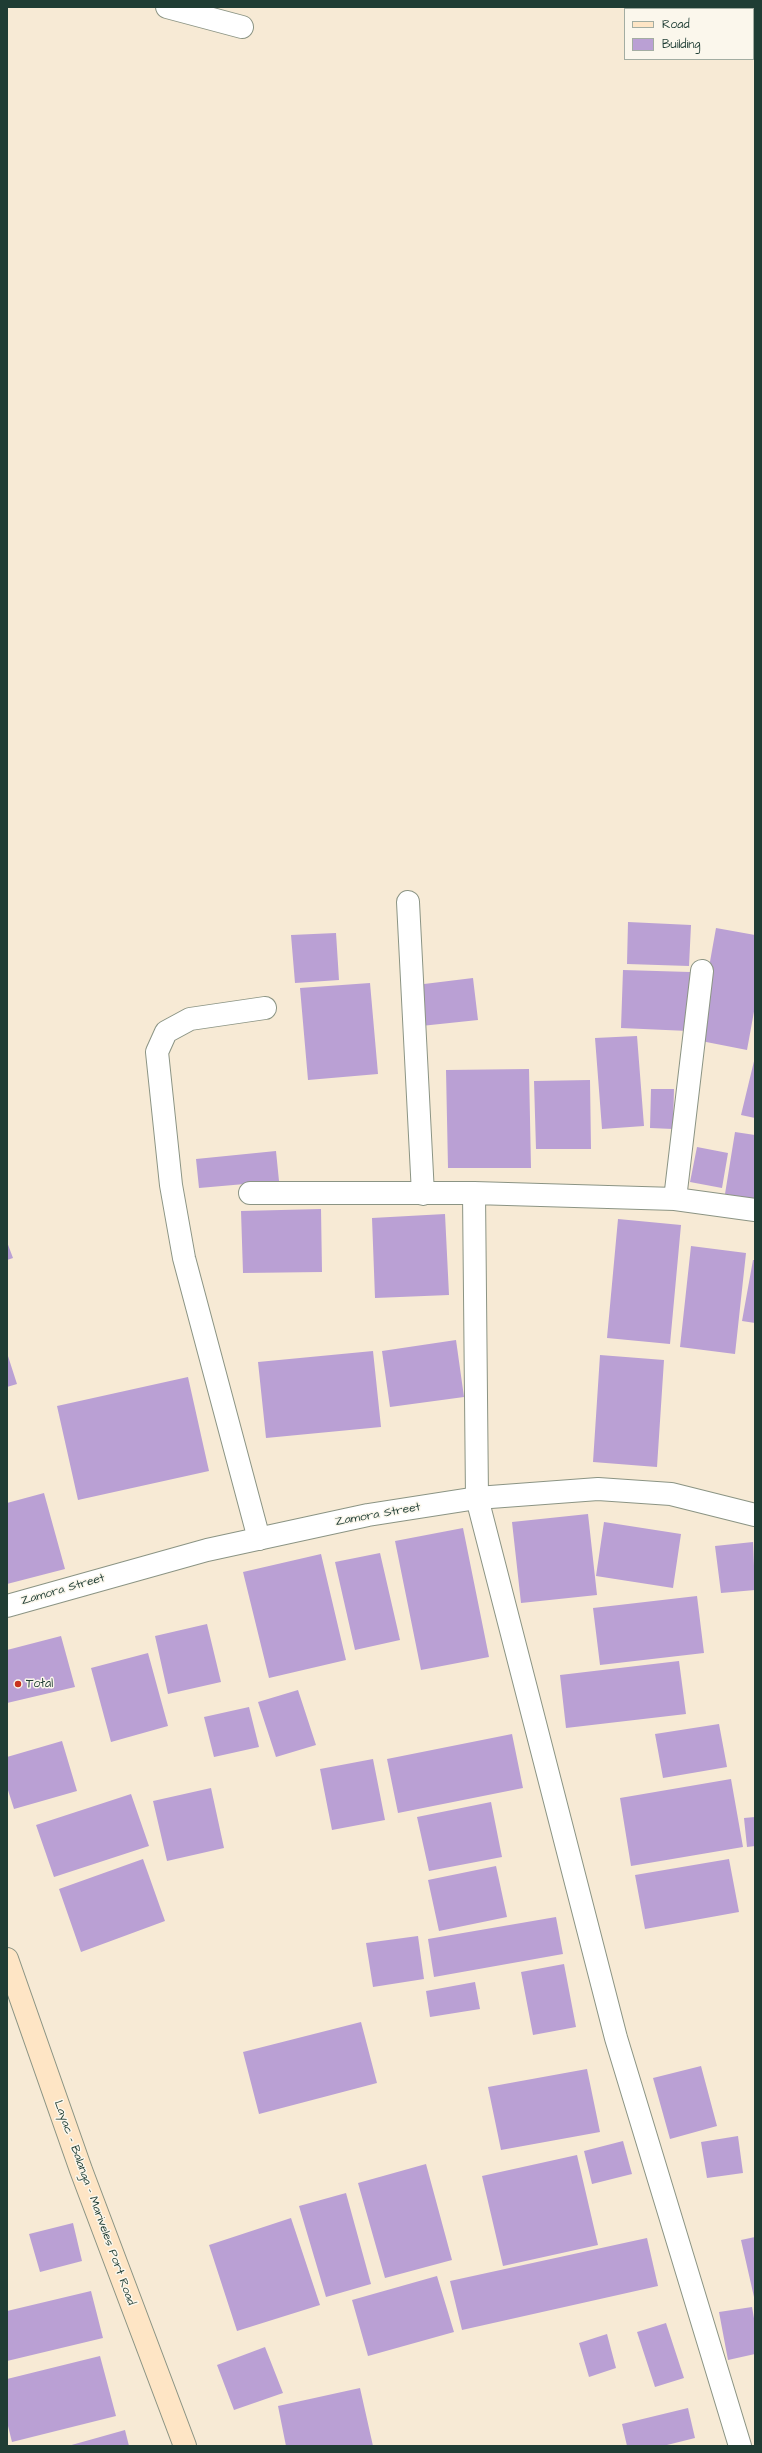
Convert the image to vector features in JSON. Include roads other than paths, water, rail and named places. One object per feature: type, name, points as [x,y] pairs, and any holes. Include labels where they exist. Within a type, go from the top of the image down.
[{"type":"main road","name":"Layac – Balanga – Mariveles Port Road","points":[[7,1959],[81,2170],[185,2446]]},
{"type":"street","points":[[167,7],[242,27]]},
{"type":"street","points":[[408,902],[423,1194]]},
{"type":"street","points":[[675,1199],[702,971]]},
{"type":"street","points":[[259,1539],[184,1258],[171,1185],[157,1052],[166,1032],[190,1019],[265,1008]]},
{"type":"street","points":[[250,1193],[474,1193],[675,1199],[755,1210]]},
{"type":"street","points":[[474,1193],[478,1498],[616,2038],[740,2446]]},
{"type":"street","name":"Zamora Street","points":[[7,1606],[207,1550],[368,1515],[478,1498],[598,1489],[671,1494],[755,1515]]},
{"type":"place","name":"Total","points":[[18,1684]]}]
